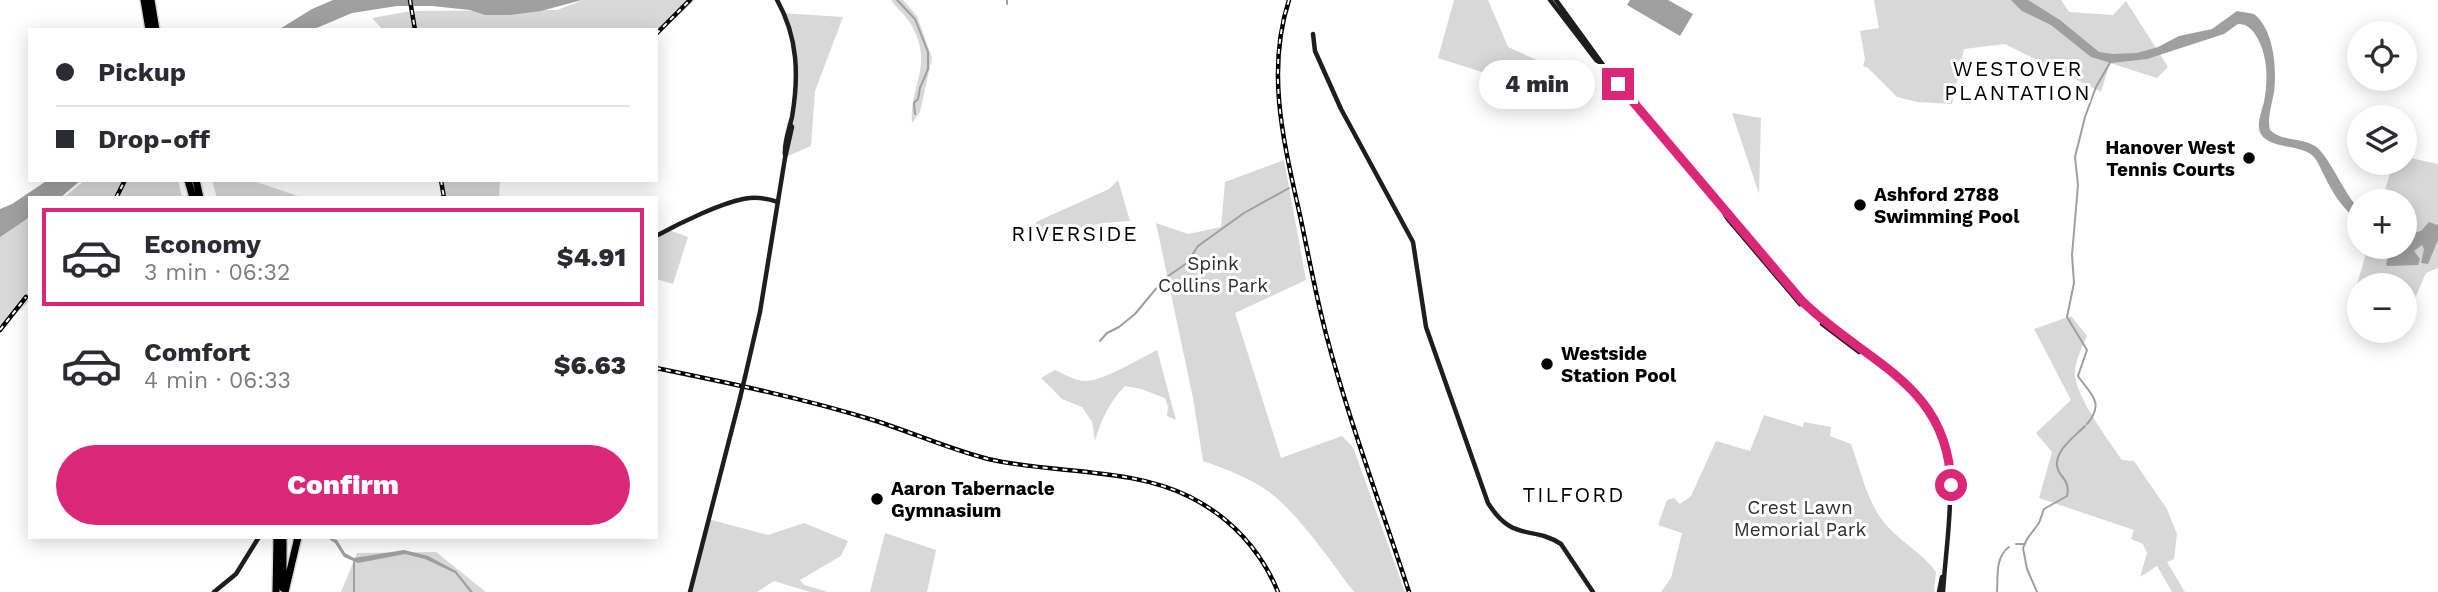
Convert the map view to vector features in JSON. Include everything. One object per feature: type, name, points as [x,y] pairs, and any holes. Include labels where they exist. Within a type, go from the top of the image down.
[{"type":"highway","points":[[144,0],[149,28]]},
{"type":"highway","points":[[150,0],[156,28]]},
{"type":"highway","points":[[274,539],[275,592]]},
{"type":"highway","points":[[283,539],[284,592]]},
{"type":"highway","points":[[284,592],[297,539]]},
{"type":"main road","points":[[690,592],[760,312],[796,86],[796,55],[789,27],[777,0]]},
{"type":"main road","points":[[1550,0],[1596,60],[1809,308],[1827,325],[1906,383],[1921,398],[1943,439],[1951,475],[1941,592]]},
{"type":"main road","points":[[1556,0],[1600,57],[1601,63]]},
{"type":"main road","points":[[1313,34],[1315,51],[1337,101],[1413,242],[1426,327],[1488,503],[1500,519],[1513,529],[1561,544],[1593,592]]},
{"type":"main road","points":[[658,235],[740,200],[760,198],[778,202]]},
{"type":"main road","points":[[214,592],[236,575],[258,539]]},
{"type":"green space","points":[[583,0],[695,0],[658,35],[658,28],[381,28],[372,18],[411,11],[557,10]]},
{"type":"green space","points":[[891,0],[903,0],[917,16],[932,58],[920,112],[912,123],[921,53],[912,26]]},
{"type":"green space","points":[[1454,0],[1488,0],[1508,47],[1555,68],[1548,93],[1438,58]]},
{"type":"green space","points":[[1874,0],[2061,0],[2069,12],[2113,15],[2126,1],[2168,67],[2157,78],[2110,63],[2101,92],[2005,44],[1964,49],[1952,104],[1917,102],[1897,97],[1863,66],[1865,59],[1860,31],[1879,28]]},
{"type":"green space","points":[[781,13],[843,17],[815,91],[811,146],[786,157],[796,72],[790,38]]},
{"type":"green space","points":[[1732,113],[1761,118],[1759,194]]},
{"type":"green space","name":"Spink Collins Park","points":[[1284,160],[1306,280],[1235,313],[1281,458],[1342,436],[1353,447],[1405,592],[1354,592],[1290,510],[1271,493],[1233,472],[1203,461],[1193,398],[1156,223],[1188,234],[1221,227],[1225,182]]},
{"type":"green space","points":[[2417,160],[2438,164],[2438,268],[2426,273],[2417,293],[2417,273],[2360,273],[2364,259],[2417,259],[2417,189],[2385,189],[2390,175],[2417,175]]},
{"type":"green space","points":[[1118,180],[1130,221],[1103,223],[1036,239],[1036,222],[1109,189]]},
{"type":"green space","points":[[83,182],[178,182],[182,196],[65,196]]},
{"type":"green space","points":[[213,182],[256,182],[298,196],[216,196]]},
{"type":"green space","points":[[439,182],[500,182],[499,196],[442,196]]},
{"type":"green space","points":[[28,219],[28,302],[0,329],[0,235]]},
{"type":"green space","points":[[669,230],[688,237],[673,284],[658,280],[658,238]]},
{"type":"green space","points":[[2071,316],[2087,336],[2075,368],[2080,393],[2122,460],[2134,461],[2167,509],[2177,534],[2174,559],[2167,562],[2185,592],[2172,592],[2157,566],[2140,577],[2147,553],[2143,544],[2131,539],[2134,530],[2039,498],[2052,452],[2036,433],[2071,400],[2034,329]]},
{"type":"green space","points":[[1157,350],[1176,420],[1167,416],[1165,398],[1125,386],[1107,411],[1095,441],[1092,422],[1082,407],[1062,399],[1041,378],[1055,370],[1078,380],[1093,380]]},
{"type":"green space","name":"Crest Lawn Memorial Park","points":[[1764,415],[1803,427],[1804,422],[1831,427],[1830,436],[1851,444],[1876,510],[1895,534],[1936,572],[1934,592],[1661,592],[1671,578],[1682,533],[1658,525],[1667,500],[1674,498],[1680,504],[1691,496],[1716,441],[1750,451]]},
{"type":"green space","points":[[708,519],[768,535],[804,523],[848,541],[841,556],[800,580],[804,585],[828,592],[810,592],[774,581],[757,592],[690,592]]},
{"type":"green space","points":[[885,533],[936,550],[927,592],[870,592]]},
{"type":"green space","points":[[436,552],[486,592],[341,592],[357,553]]},
{"type":"shaded area","points":[[333,0],[582,0],[541,11],[510,15],[485,15],[470,10],[432,6],[397,6],[352,13],[317,28],[281,28]]},
{"type":"shaded area","points":[[1630,0],[1668,0],[1693,14],[1680,36],[1627,5]]},
{"type":"shaded area","points":[[2011,0],[2028,0],[2060,20],[2099,52],[2113,54],[2137,53],[2158,47],[2179,36],[2212,29],[2237,11],[2254,14],[2266,30],[2273,50],[2275,82],[2269,116],[2270,130],[2281,136],[2310,143],[2320,150],[2347,192],[2347,211],[2313,156],[2299,149],[2274,143],[2262,135],[2259,125],[2266,86],[2265,62],[2258,39],[2247,26],[2238,24],[2224,34],[2147,59],[2111,63],[2091,57],[2051,25],[2022,11]]},
{"type":"shaded area","points":[[45,182],[79,182],[62,196],[28,196],[28,218],[0,237],[0,209]]},
{"type":"shaded area","points":[[2429,222],[2438,225],[2438,240],[2428,264],[2421,263],[2424,249],[2422,245],[2417,249],[2417,232]]},
{"type":"shaded area","points":[[2417,255],[2420,259],[2418,265],[2387,266],[2388,259],[2417,259]]},
{"type":"shaded area","points":[[329,539],[337,540],[345,553],[354,558],[404,550],[428,556],[456,571],[473,592],[470,592],[455,573],[425,559],[405,554],[358,563],[344,557]]},
{"type":"waterway","points":[[897,0],[915,19],[928,52],[928,69],[918,99],[914,103],[915,114]]},
{"type":"waterway","points":[[2087,424],[2095,410],[2094,398],[2078,376],[2087,350],[2067,317],[2074,283],[2072,255],[2078,185],[2075,157],[2096,87],[2111,61]]},
{"type":"waterway","points":[[1100,341],[1135,314],[1164,279],[1187,263],[1198,246],[1244,213],[1289,188]]},
{"type":"waterway","points":[[2037,592],[2027,569],[2023,548],[2039,523],[2044,509],[2067,496],[2067,485],[2057,468],[2057,461],[2063,448],[2085,426]]},
{"type":"waterway","points":[[2016,544],[2025,544]]},
{"type":"waterway","points":[[1997,592],[1999,562],[2009,547]]},
{"type":"waterway","points":[[354,562],[354,592]]},
{"type":"railway","points":[[410,0],[415,28]]},
{"type":"railway","points":[[658,32],[690,0]]},
{"type":"railway","points":[[1289,0],[1282,28],[1278,83],[1289,165],[1335,367],[1409,592]]},
{"type":"railway","points":[[117,196],[124,182]]},
{"type":"railway","points":[[441,182],[444,196]]},
{"type":"railway","points":[[0,330],[26,297]]},
{"type":"railway","points":[[658,368],[765,391],[846,412],[988,459],[1117,476],[1167,487],[1205,505],[1243,536],[1263,562],[1278,592]]},
{"type":"place","name":"Hanover West Tennis Courts","points":[[2249,158]]},
{"type":"place","name":"Ashford 2788 Swimming Pool","points":[[1860,205]]},
{"type":"place","name":"Westside Station Pool","points":[[1547,364]]},
{"type":"place","name":"Aaron Tabernacle Gymnasium","points":[[877,499]]},
{"type":"district","name":"WESTOVER PLANTATION","points":[[2018,81]]},
{"type":"district","name":"RIVERSIDE","points":[[1075,234]]},
{"type":"district","name":"TILFORD","points":[[1574,495]]},
{"type":"route","points":[[1618,84],[1801,300],[1827,325],[1898,376],[1921,398],[1943,439],[1949,460],[1951,485]]}]
